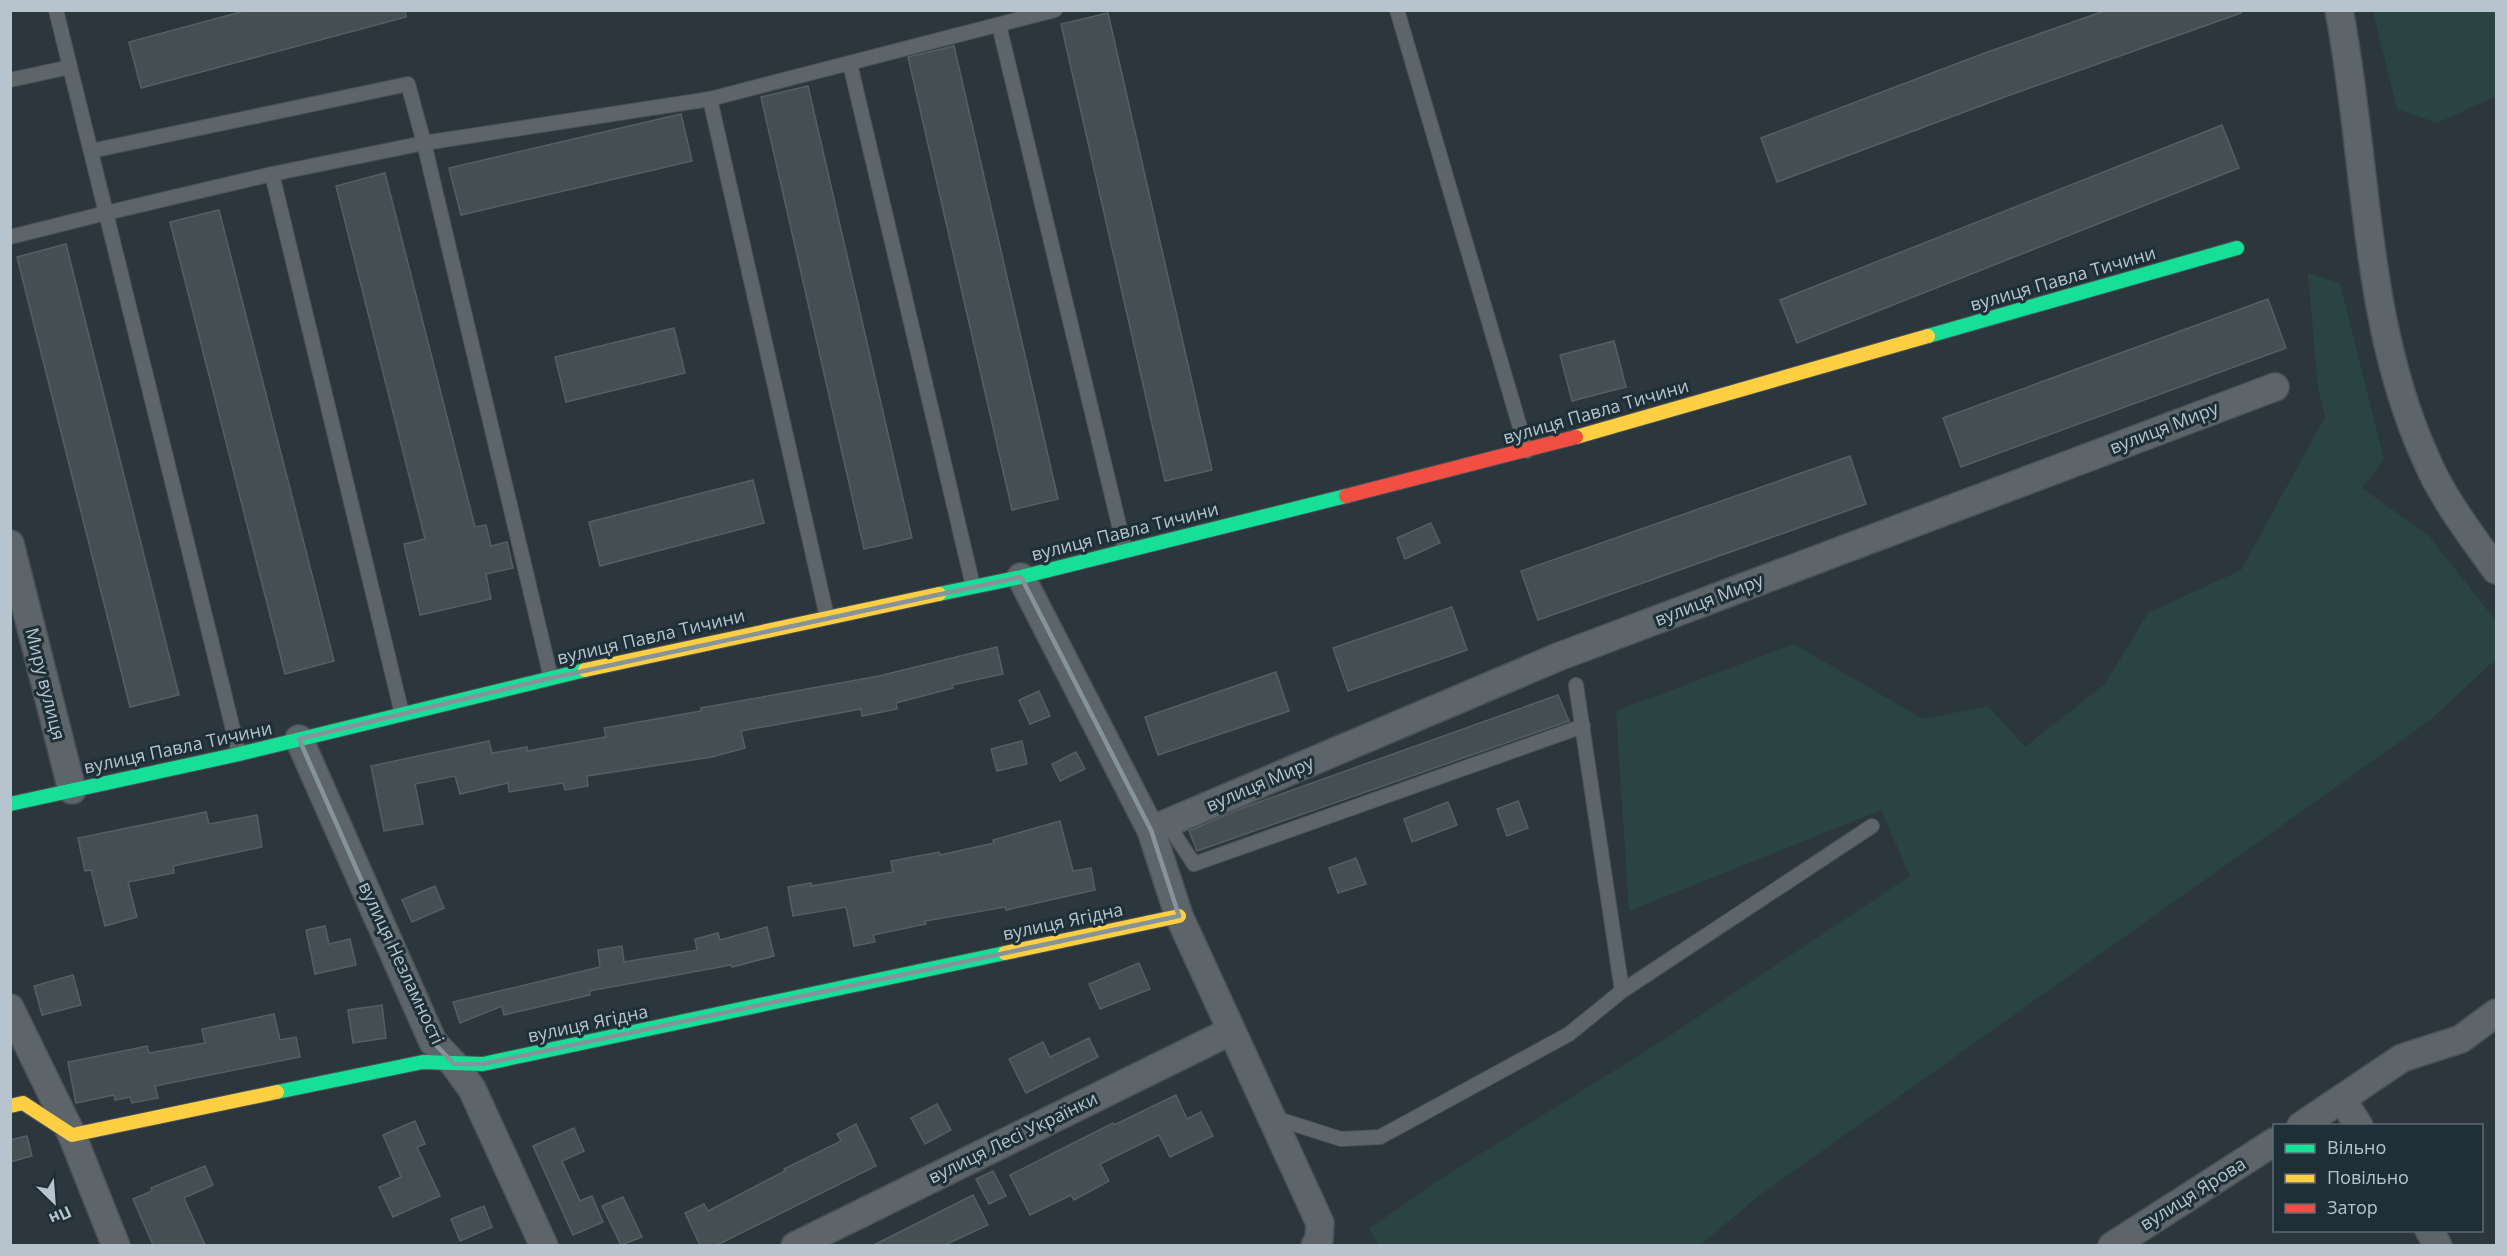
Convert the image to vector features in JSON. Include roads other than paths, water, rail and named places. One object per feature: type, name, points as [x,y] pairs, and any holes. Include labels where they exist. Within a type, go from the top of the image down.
[{"type":"street","points":[[2339,10],[2370,242],[2393,366],[2426,460],[2457,514],[2496,570]]},
{"type":"street","name":"вулиця Павла Тичини","points":[[10,804],[239,754],[551,678],[1021,577],[1527,451],[2237,248]]},
{"type":"street","name":"вулиця Миру","points":[[1159,826],[1558,657],[2275,387]]},
{"type":"street","name":"Миру вулиця","points":[[10,543],[72,790]]},
{"type":"street","points":[[1021,577],[1159,826],[1179,916],[1320,1223],[1319,1239],[1315,1245]]},
{"type":"street","name":"вулиця Незламності","points":[[299,739],[433,1042],[454,1064],[472,1089],[544,1245]]},
{"type":"street","name":"вулиця Ягідна","points":[[72,1135],[423,1062],[483,1064],[1179,916]]},
{"type":"street","points":[[10,1008],[72,1135],[109,1243]]},
{"type":"street","points":[[2303,1124],[2402,1058],[2462,1039],[2496,1013]]},
{"type":"street","name":"вулиця Лесі Українки","points":[[795,1245],[1231,1031]]},
{"type":"street","points":[[2342,1099],[2358,1124]]},
{"type":"street","points":[[10,1106],[23,1103],[72,1135]]},
{"type":"street","name":"вулиця Ярова","points":[[2112,1245],[2273,1143]]},
{"type":"street","points":[[2429,1232],[2438,1245]]},
{"type":"lane","points":[[56,10],[239,754]]},
{"type":"lane","points":[[10,237],[272,174],[424,143],[710,99],[1055,10]]},
{"type":"lane","points":[[1397,10],[1527,451]]},
{"type":"lane","points":[[999,25],[1125,550]]},
{"type":"lane","points":[[850,64],[973,586]]},
{"type":"lane","points":[[10,80],[70,67]]},
{"type":"lane","points":[[91,151],[408,84],[551,678]]},
{"type":"lane","points":[[710,99],[827,617]]},
{"type":"lane","points":[[272,174],[402,714]]},
{"type":"lane","points":[[1576,685],[1622,992]]},
{"type":"lane","points":[[1159,826],[1194,864],[1582,726]]},
{"type":"lane","points":[[1270,1116],[1341,1139],[1380,1137],[1569,1034],[1622,992],[1872,826]]}]
